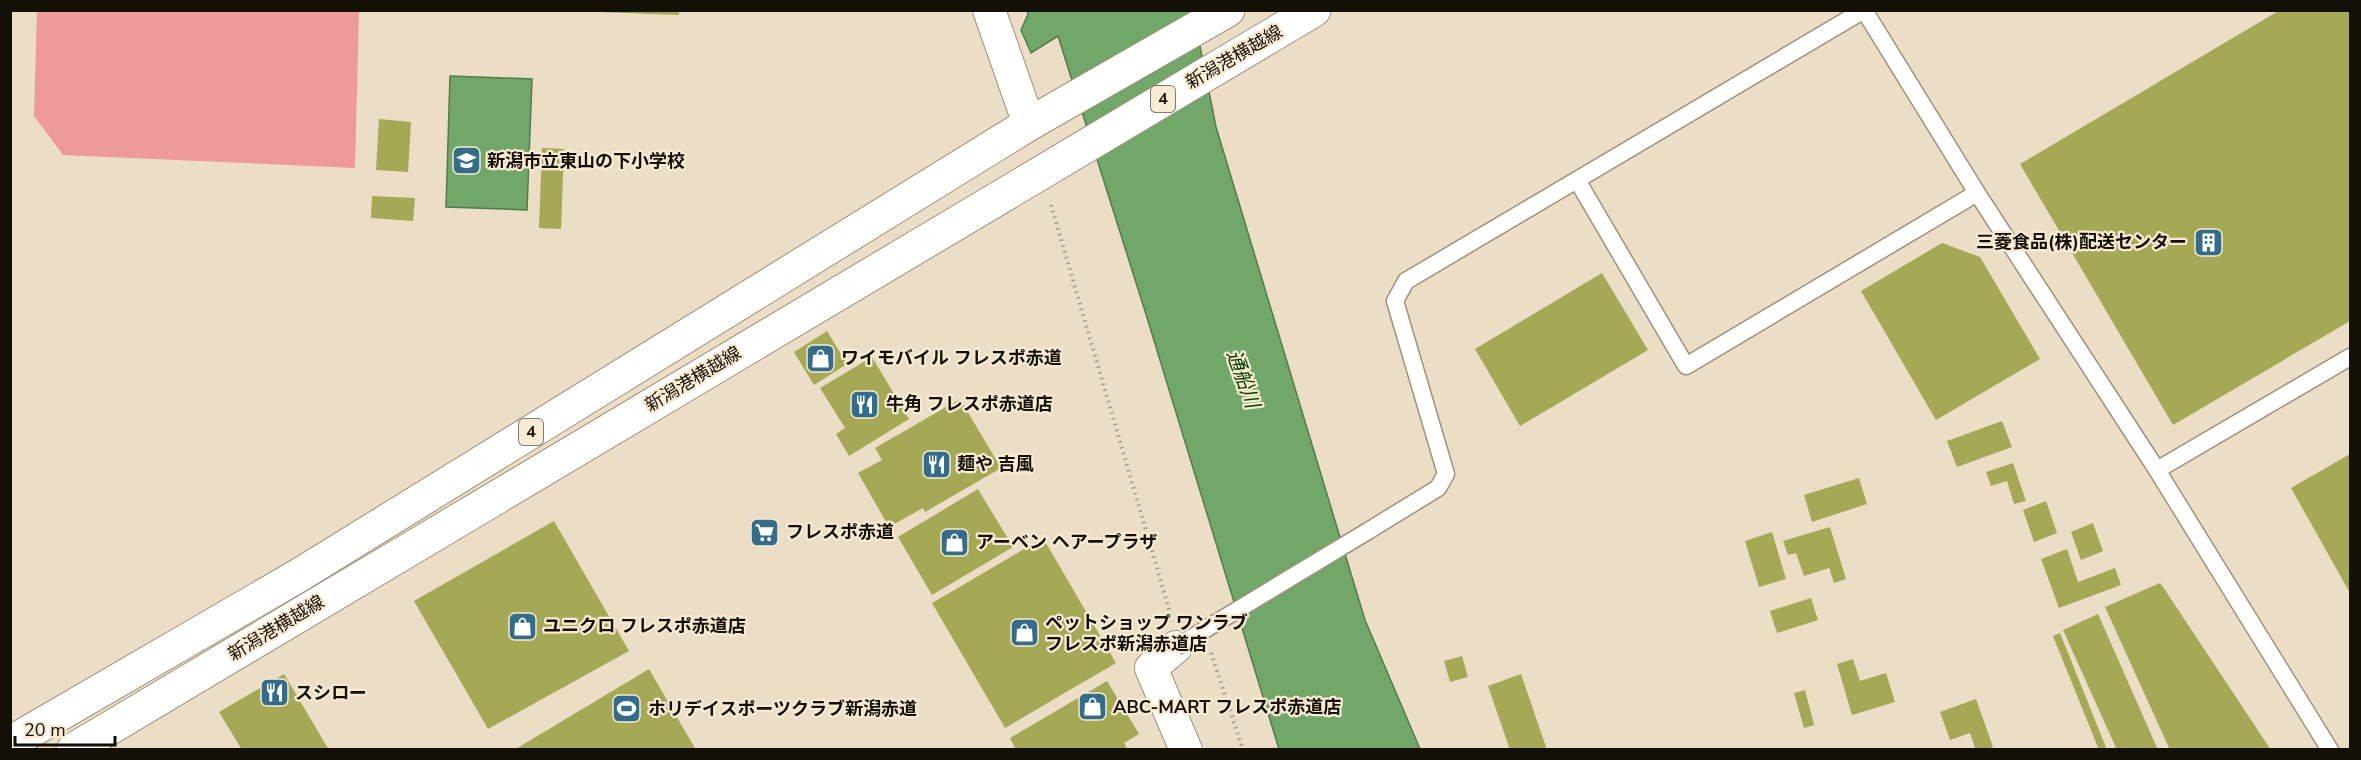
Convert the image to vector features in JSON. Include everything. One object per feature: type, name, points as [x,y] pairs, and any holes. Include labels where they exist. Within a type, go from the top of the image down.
[{"type":"main road","name":"新潟港横越線","points":[[10,743],[301,574],[1038,119],[1228,10]]},
{"type":"main road","name":"新潟港横越線","points":[[73,750],[1314,10]]},
{"type":"street","points":[[988,10],[1038,119]]},
{"type":"street","points":[[1177,635],[1151,668],[1186,750]]},
{"type":"lane","points":[[1177,635],[1368,531],[1438,488],[1446,474],[1441,452],[1395,301],[1406,281],[1864,10],[1977,193],[2157,470],[2330,750]]},
{"type":"lane","points":[[1577,180],[1686,366],[1977,193]]},
{"type":"lane","points":[[2157,470],[2350,357]]},
{"type":"path","points":[[1050,202],[1177,635]]},
{"type":"path","points":[[1210,651],[1243,750]]},
{"type":"shaded area","points":[[37,11],[359,11],[355,168],[63,155],[34,116]]},
{"type":"water","name":"通船川","points":[[1027,11],[1193,11],[1216,127],[1365,620],[1420,749],[1279,749],[1058,36],[1031,53],[1021,30],[1028,14]]},
{"type":"water","points":[[450,76],[532,79],[527,210],[446,207]]},
{"type":"building","points":[[597,10],[679,10],[679,15],[597,12]]},
{"type":"building","name":"三菱食品(株)配送センター","points":[[2280,10],[2350,10],[2350,321],[2173,425],[2020,164]]},
{"type":"building","points":[[379,119],[411,122],[408,172],[376,170]]},
{"type":"building","points":[[542,148],[564,149],[561,229],[539,228]]},
{"type":"building","points":[[372,196],[415,198],[413,221],[371,218]]},
{"type":"building","points":[[1942,243],[1980,257],[2040,359],[1936,420],[1861,291]]},
{"type":"building","points":[[1602,273],[1648,350],[1520,426],[1475,349]]},
{"type":"building","name":"ワイモバイル フレスポ赤道","points":[[827,331],[847,364],[814,385],[794,352]]},
{"type":"building","name":"牛角 フレスポ赤道店","points":[[872,357],[909,419],[849,456],[836,434],[845,428],[820,388]]},
{"type":"building","name":"麺や 吉風","points":[[960,399],[1001,468],[925,512],[923,508],[889,527],[858,473],[882,460],[875,448]]},
{"type":"building","points":[[2002,421],[2012,447],[1957,467],[1947,441]]},
{"type":"building","points":[[2350,454],[2350,593],[2291,488]]},
{"type":"building","points":[[2013,463],[2026,501],[2014,504],[2007,481],[1991,486],[1986,472]]},
{"type":"building","points":[[1859,478],[1867,504],[1812,522],[1804,495]]},
{"type":"building","name":"アーベン ヘアープラザ","points":[[978,489],[1013,547],[932,595],[898,537]]},
{"type":"building","points":[[2046,501],[2057,533],[2034,542],[2023,510]]},
{"type":"building","name":"ユニクロ フレスポ赤道店","points":[[554,521],[629,651],[488,729],[414,601]]},
{"type":"building","points":[[2093,523],[2103,551],[2081,560],[2071,532]]},
{"type":"building","points":[[1830,527],[1846,579],[1834,583],[1829,568],[1804,576],[1796,553],[1788,555],[1783,541]]},
{"type":"building","points":[[1772,532],[1786,579],[1759,587],[1745,541]]},
{"type":"building","name":"ペットショップ ワンラブ フレスポ新潟赤道店","points":[[1043,538],[1116,663],[1005,728],[932,603]]},
{"type":"building","points":[[2067,549],[2078,582],[2115,568],[2121,585],[2059,608],[2041,559]]},
{"type":"building","points":[[2160,583],[2271,750],[2170,750],[2105,607]]},
{"type":"building","points":[[1811,598],[1818,620],[1777,633],[1770,611]]},
{"type":"building","points":[[2098,614],[2158,750],[2117,750],[2063,630]]},
{"type":"building","points":[[2060,633],[2107,750],[2099,750],[2053,636]]},
{"type":"building","points":[[1462,656],[1468,677],[1450,682],[1444,661]]},
{"type":"building","points":[[1853,659],[1860,681],[1886,673],[1895,702],[1852,715],[1837,664]]},
{"type":"building","name":"ホリデイスポーツクラブ新潟赤道","points":[[649,669],[696,750],[514,750]]},
{"type":"building","name":"スシロー","points":[[284,674],[329,750],[242,750],[219,712]]},
{"type":"building","points":[[1521,674],[1547,750],[1510,750],[1488,686]]},
{"type":"building","name":"ABC-MART フレスポ赤道店","points":[[1107,681],[1139,734],[1124,743],[1128,750],[1016,750],[1010,738]]},
{"type":"building","points":[[1805,690],[1814,725],[1804,728],[1794,693]]},
{"type":"building","points":[[1976,699],[1993,747],[1986,750],[1976,750],[1970,733],[1950,740],[1940,712]]},
{"type":"place","name":"新潟市立東山の下小学校","points":[[466,161]]},
{"type":"place","name":"三菱食品(株)配送センター","points":[[2208,242]]},
{"type":"place","name":"ワイモバイル フレスポ赤道","points":[[820,358]]},
{"type":"place","name":"牛角 フレスポ赤道店","points":[[865,404]]},
{"type":"place","name":"麺や 吉風","points":[[936,464]]},
{"type":"place","name":"フレスポ赤道","points":[[765,532]]},
{"type":"place","name":"アーベン ヘアープラザ","points":[[955,542]]},
{"type":"place","name":"ユニクロ フレスポ赤道店","points":[[522,626]]},
{"type":"place","name":"ペットショップ ワンラブ フレスポ新潟赤道店","points":[[1024,633]]},
{"type":"place","name":"スシロー","points":[[274,693]]},
{"type":"place","name":"ABC-MART フレスポ赤道店","points":[[1092,707]]},
{"type":"place","name":"ホリデイスポーツクラブ新潟赤道","points":[[627,709]]}]
